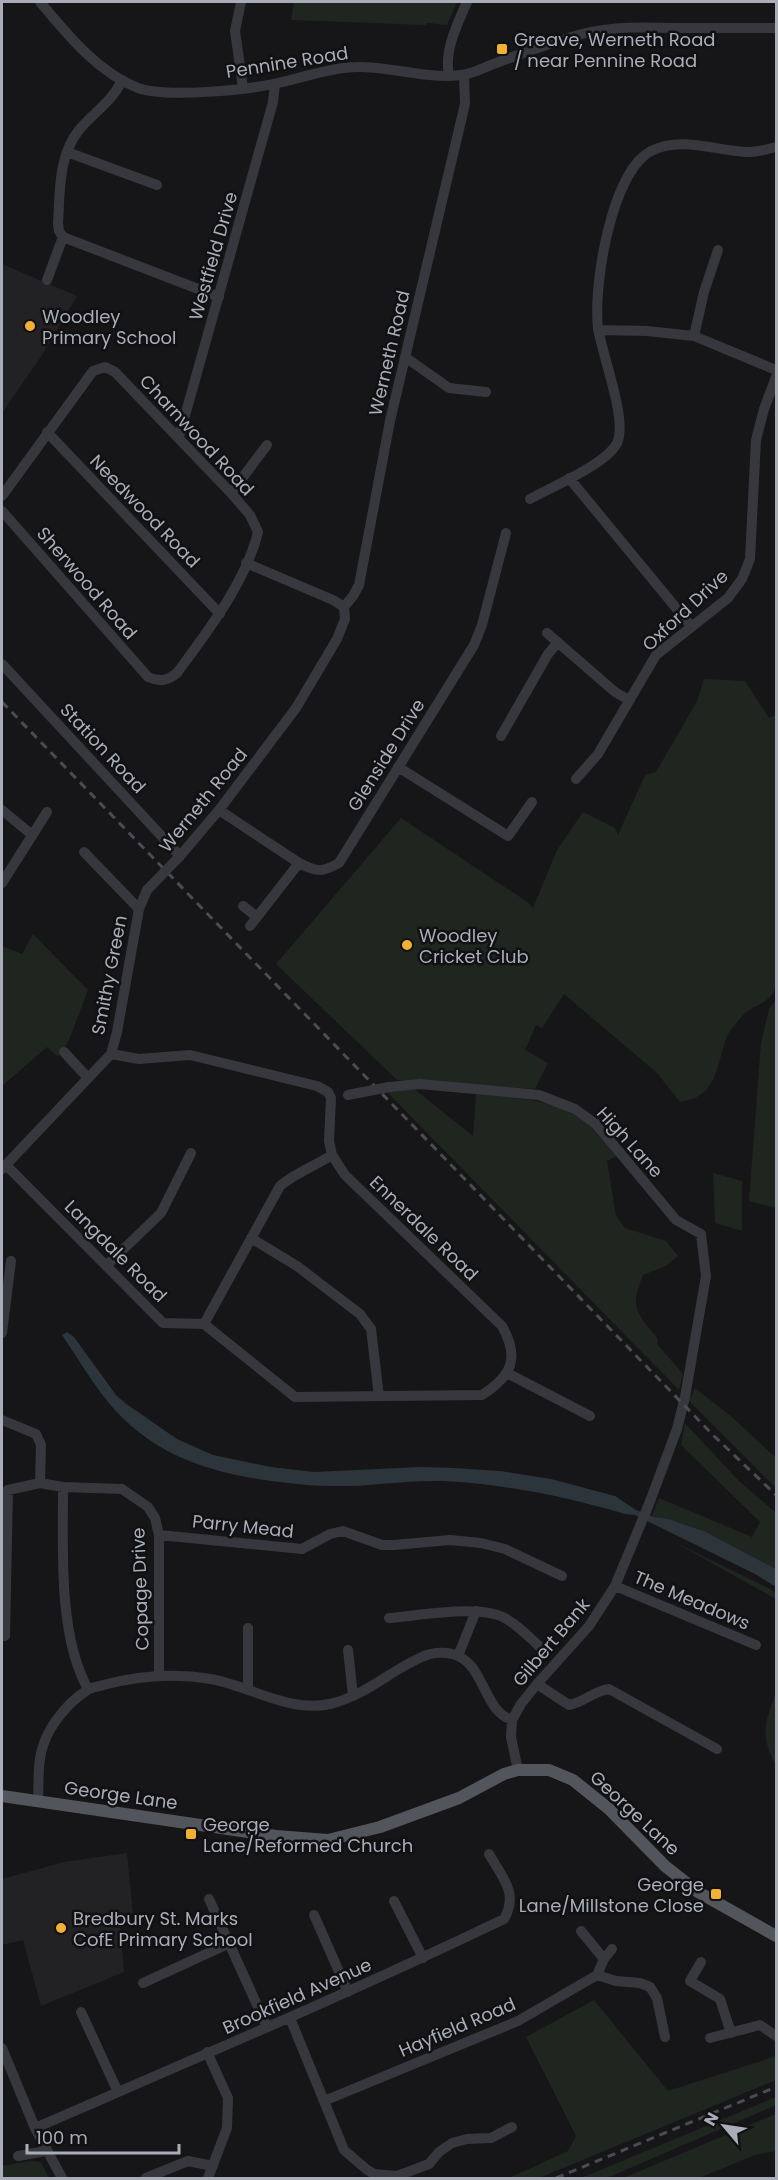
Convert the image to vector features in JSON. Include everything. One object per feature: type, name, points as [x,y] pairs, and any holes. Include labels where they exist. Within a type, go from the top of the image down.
[{"type":"main road","name":"George Lane","points":[[2,1796],[276,1836],[328,1840],[380,1827],[459,1798],[504,1774],[518,1770],[549,1770],[573,1780],[609,1809],[665,1866],[698,1892],[777,1936]]},
{"type":"street","name":"Pennine Road","points":[[40,2],[59,25],[95,60],[122,80],[155,92],[174,93],[243,88],[275,84],[328,70],[361,67],[449,76],[464,75]]},
{"type":"street","points":[[241,2],[235,31],[243,88]]},
{"type":"street","points":[[449,76],[446,63],[449,49],[467,2]]},
{"type":"street","points":[[464,75],[550,43],[598,31],[656,27],[777,28]]},
{"type":"street","name":"Werneth Road","points":[[147,890],[219,810],[289,717],[317,674],[342,629],[345,619],[344,607],[354,596],[363,570],[390,421],[465,104],[464,75]]},
{"type":"street","points":[[122,80],[113,96],[81,128],[67,152],[63,167],[59,231],[63,237],[219,297]]},
{"type":"street","name":"Westfield Drive","points":[[179,437],[273,102],[275,84]]},
{"type":"street","points":[[530,499],[607,457],[618,442],[620,423],[598,330],[597,313],[607,231],[618,198],[638,160],[652,150],[679,144],[752,152],[777,147]]},
{"type":"street","points":[[67,152],[157,185]]},
{"type":"street","points":[[47,280],[63,237]]},
{"type":"street","points":[[694,336],[704,292],[718,250]]},
{"type":"street","points":[[598,330],[647,331],[694,336],[777,370]]},
{"type":"street","points":[[405,357],[449,388],[486,392]]},
{"type":"street","name":"Charnwood Road","points":[[47,432],[93,371],[105,368],[115,372],[179,437],[250,515],[258,532],[246,563]]},
{"type":"street","name":"Oxford Drive","points":[[576,779],[598,754],[656,655],[728,598],[742,579],[750,559],[756,440],[764,409],[777,377]]},
{"type":"street","points":[[2,496],[47,432]]},
{"type":"street","name":"Needwood Road","points":[[47,432],[220,614]]},
{"type":"street","points":[[231,493],[267,445]]},
{"type":"street","points":[[569,478],[691,626]]},
{"type":"street","name":"Sherwood Road","points":[[2,511],[148,677],[159,681],[177,673],[220,614]]},
{"type":"street","name":"Glenside Drive","points":[[219,810],[312,870],[324,871],[339,863],[474,645],[482,625],[506,533]]},
{"type":"street","points":[[220,614],[246,563],[333,600],[344,607]]},
{"type":"street","points":[[547,633],[615,692],[629,700]]},
{"type":"street","points":[[501,736],[548,654],[558,642]]},
{"type":"street","name":"Station Road","points":[[2,664],[180,856]]},
{"type":"street","points":[[398,767],[508,836],[532,802]]},
{"type":"street","points":[[2,810],[31,834]]},
{"type":"street","points":[[2,883],[46,812]]},
{"type":"street","points":[[84,852],[138,909]]},
{"type":"street","points":[[243,906],[254,921],[298,863]]},
{"type":"street","name":"Smithy Green","points":[[4,1167],[111,1054],[117,1032],[138,909],[147,890]]},
{"type":"street","points":[[64,1052],[88,1078]]},
{"type":"street","points":[[111,1054],[139,1059],[190,1055],[317,1086],[328,1092],[331,1098],[329,1141],[332,1155],[289,1178],[280,1186],[204,1324],[295,1397],[482,1395],[498,1385],[507,1373],[590,1416]]},
{"type":"street","name":"High Lane","points":[[331,1098],[389,1087],[420,1084],[538,1095],[575,1109],[596,1124],[676,1220],[701,1234],[706,1276],[685,1396],[676,1429],[649,1504]]},
{"type":"street","points":[[107,1265],[161,1214],[191,1153]]},
{"type":"street","name":"Ennerdale Road","points":[[332,1155],[345,1174],[502,1326],[510,1341],[512,1362],[507,1373]]},
{"type":"street","name":"Langdale Road","points":[[4,1167],[107,1265],[163,1323],[204,1324]]},
{"type":"street","points":[[251,1238],[297,1266],[360,1314],[371,1329],[379,1396]]},
{"type":"street","points":[[2,1333],[10,1261]]},
{"type":"street","points":[[2,1420],[36,1434],[41,1445],[40,1483]]},
{"type":"street","name":"Copage Drive","points":[[5,1636],[8,1490],[40,1483],[63,1487],[122,1490],[148,1507],[155,1518],[159,1535],[159,1676]]},
{"type":"street","points":[[63,1487],[63,1574],[67,1619],[80,1675],[88,1689]]},
{"type":"street","name":"Gilbert Bank","points":[[512,1720],[537,1684],[589,1626],[615,1586],[649,1504]]},
{"type":"street","name":"Parry Mead","points":[[159,1535],[302,1549],[330,1534],[343,1531],[382,1545],[450,1540],[481,1543],[505,1549],[562,1576]]},
{"type":"street","name":"The Meadows","points":[[615,1586],[756,1645]]},
{"type":"street","points":[[389,1618],[476,1611],[494,1614],[507,1619],[540,1647]]},
{"type":"street","points":[[458,1656],[476,1611]]},
{"type":"street","points":[[248,1628],[248,1690]]},
{"type":"street","points":[[348,1650],[353,1696]]},
{"type":"street","points":[[38,1801],[44,1743],[69,1705],[88,1689],[124,1680],[159,1676],[211,1680],[274,1699],[302,1704],[328,1704],[353,1696],[423,1656],[441,1653],[458,1656],[472,1666],[495,1707],[505,1718],[512,1720],[511,1737],[518,1770]]},
{"type":"street","points":[[537,1684],[569,1704],[580,1702],[600,1690],[609,1689],[717,1749]]},
{"type":"street","name":"Brookfield Avenue","points":[[35,2128],[290,2018],[423,1958],[504,1918],[510,1908],[511,1894],[489,1854]]},
{"type":"street","points":[[209,1899],[267,2027]]},
{"type":"street","points":[[394,1901],[423,1958]]},
{"type":"street","points":[[314,1915],[348,1992]]},
{"type":"street","points":[[580,1931],[603,1959]]},
{"type":"street","points":[[144,1983],[230,1944]]},
{"type":"street","points":[[612,1950],[603,1959],[597,1975],[650,1987],[657,1998],[665,2037]]},
{"type":"street","points":[[701,1962],[690,1981],[720,1999],[731,2032]]},
{"type":"street","name":"Hayfield Road","points":[[324,2101],[518,2021],[597,1975]]},
{"type":"street","points":[[81,2012],[118,2092]]},
{"type":"street","points":[[290,2018],[344,2150],[374,2174],[397,2176],[429,2164],[439,2152],[452,2144],[467,2139],[491,2138],[512,2127]]},
{"type":"street","points":[[710,2038],[760,2025],[777,2036]]},
{"type":"street","points":[[2,2048],[35,2128],[62,2178]]},
{"type":"street","points":[[207,2052],[228,2098],[227,2128],[208,2178]]},
{"type":"street","points":[[18,2156],[46,2151]]},
{"type":"street","points":[[146,2178],[188,2161],[213,2166]]},
{"type":"street","points":[[358,2178],[366,2169]]},
{"type":"shaded area","points":[[294,2],[457,2],[447,25],[428,23],[425,25],[291,20]]},
{"type":"shaded area","name":"Woodley Primary School","points":[[2,264],[77,296],[42,355],[2,413]]},
{"type":"shaded area","points":[[704,679],[745,681],[769,718],[776,715],[776,983],[770,997],[746,1012],[730,1031],[714,1077],[705,1091],[699,1095],[680,1102],[657,1073],[564,994],[542,1028],[536,1025],[525,1050],[548,1063],[535,1089],[397,1080],[276,964],[401,818],[526,901],[533,908],[557,850],[583,812],[615,828],[618,835],[645,775],[656,772],[697,701]]},
{"type":"shaded area","points":[[33,934],[88,990],[69,1040],[58,1057],[47,1047],[2,1086],[2,946],[22,954]]},
{"type":"shaded area","points":[[776,1000],[776,1208],[749,1201],[761,1043],[769,1009]]},
{"type":"shaded area","points":[[413,1088],[473,1136],[476,1094],[552,1105],[580,1118],[599,1134],[617,1156],[607,1161],[616,1216],[625,1228],[666,1241],[678,1256],[666,1266],[643,1275],[636,1303],[640,1316],[658,1339],[657,1344],[683,1374],[679,1390],[386,1091]]},
{"type":"shaded area","points":[[713,1173],[742,1181],[742,1231],[715,1223]]},
{"type":"shaded area","points":[[67,1332],[74,1337],[116,1395],[125,1403],[177,1439],[213,1455],[271,1467],[314,1472],[420,1467],[454,1468],[500,1471],[551,1479],[615,1496],[636,1510],[704,1531],[776,1569],[776,1587],[755,1574],[635,1515],[558,1497],[512,1488],[443,1481],[344,1486],[308,1485],[247,1477],[202,1466],[161,1447],[142,1435],[125,1420],[102,1394],[62,1335]]},
{"type":"shaded area","points":[[695,1388],[732,1417],[776,1458],[776,1488],[689,1401]]},
{"type":"shaded area","points":[[685,1423],[738,1480],[776,1513],[776,1569],[704,1531],[652,1516],[659,1498],[752,1537],[760,1522],[681,1445]]},
{"type":"shaded area","points":[[672,1541],[770,1589],[776,1593],[776,1599]]},
{"type":"shaded area","points":[[776,1693],[776,1765],[768,1746],[766,1730]]},
{"type":"shaded area","name":"Bredbury St. Marks CofE Primary School","points":[[127,1853],[133,1914],[119,1916],[124,1972],[41,2006],[23,1940],[2,1945],[2,1879],[64,1862]]},
{"type":"shaded area","points":[[594,2000],[668,2091],[776,2056],[776,2080],[539,2178],[509,2178],[568,2151],[576,2136],[526,2037]]},
{"type":"shaded area","points":[[776,2097],[776,2105],[607,2178],[581,2178]]},
{"type":"shaded area","points":[[776,2114],[776,2151],[755,2155],[699,2178],[623,2178]]},
{"type":"shaded area","points":[[30,2161],[41,2162],[49,2178],[2,2178],[2,2166]]},
{"type":"railway","points":[[2,702],[714,1436],[776,1495]]},
{"type":"railway","points":[[556,2178],[776,2087]]},
{"type":"place","name":"Greave, Werneth Road / near Pennine Road","points":[[502,49]]},
{"type":"place","name":"Woodley Primary School","points":[[30,326]]},
{"type":"place","name":"Woodley Cricket Club","points":[[407,945]]},
{"type":"place","name":"George Lane/Reformed Church","points":[[191,1834]]},
{"type":"place","name":"George Lane/Millstone Close","points":[[716,1894]]},
{"type":"place","name":"Bredbury St. Marks CofE Primary School","points":[[61,1928]]}]
